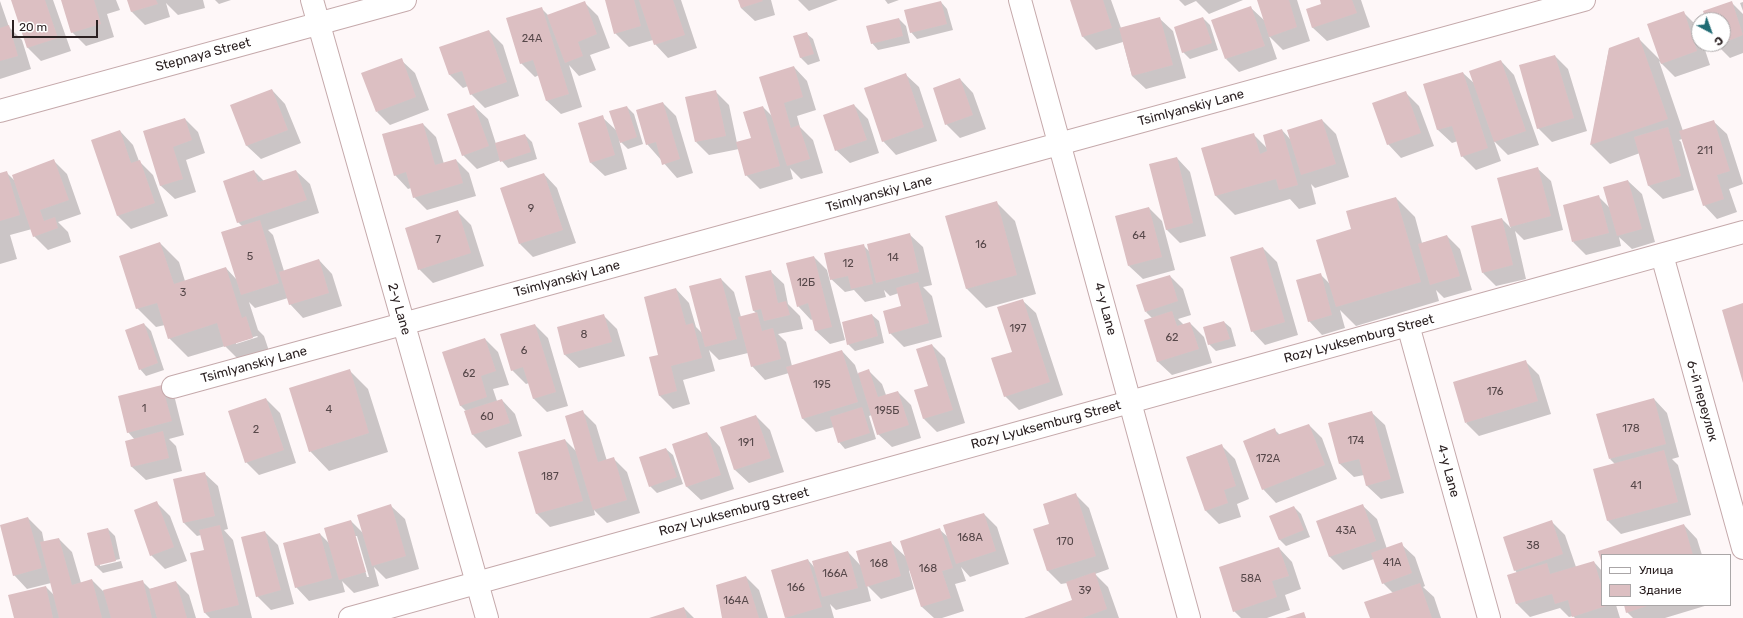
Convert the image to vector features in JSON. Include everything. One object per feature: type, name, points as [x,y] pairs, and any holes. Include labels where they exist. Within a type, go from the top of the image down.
[{"type":"street","name":"2-y Lane","points":[[312,0],[487,618]]},
{"type":"street","name":"Stepnaya Street","points":[[0,110],[405,0]]},
{"type":"street","name":"4-y Lane","points":[[1020,0],[1189,618]]},
{"type":"street","name":"Tsimlyanskiy Lane","points":[[173,387],[1584,0]]},
{"type":"street","name":"Rozy Lyuksemburg Street","points":[[350,618],[1743,232]]},
{"type":"street","name":"6-й переулок","points":[[1662,255],[1743,548]]},
{"type":"street","name":"4-y Lane","points":[[1408,325],[1489,618]]},
{"type":"building","points":[[11,0],[45,0],[58,38],[27,48]]},
{"type":"building","points":[[61,0],[94,0],[101,24],[71,33]]},
{"type":"building","points":[[127,0],[156,0],[158,4],[131,12]]},
{"type":"building","points":[[605,0],[634,0],[641,26],[614,34]]},
{"type":"building","points":[[639,0],[673,0],[685,35],[654,45]]},
{"type":"building","points":[[738,0],[762,0],[763,1],[741,8]]},
{"type":"building","points":[[1070,0],[1103,0],[1112,28],[1082,37]]},
{"type":"building","points":[[1257,0],[1289,0],[1297,27],[1269,37]]},
{"type":"building","points":[[1320,0],[1352,0],[1357,13],[1312,28],[1306,9],[1321,4]]},
{"type":"building","points":[[585,1],[597,34],[578,42],[583,56],[565,63],[547,15]]},
{"type":"building","points":[[941,1],[947,24],[910,33],[904,10]]},
{"type":"building","points":[[1732,1],[1743,35],[1731,40],[1731,12],[1703,11]]},
{"type":"building","points":[[1251,6],[1265,46],[1225,59],[1211,20]]},
{"type":"building","points":[[542,7],[569,94],[546,101],[533,60],[520,64],[506,18]]},
{"type":"building","points":[[1684,11],[1691,33],[1691,52],[1694,52],[1661,64],[1647,24]]},
{"type":"building","points":[[1160,17],[1173,65],[1132,76],[1119,28]]},
{"type":"building","points":[[1203,17],[1212,43],[1182,53],[1174,27]]},
{"type":"building","points":[[899,18],[903,36],[871,44],[866,26]]},
{"type":"building","points":[[9,25],[18,56],[0,61],[0,28]]},
{"type":"building","points":[[489,30],[507,82],[470,95],[462,71],[449,75],[439,47]]},
{"type":"building","points":[[807,32],[814,54],[800,58],[793,36]]},
{"type":"building","points":[[1639,37],[1668,119],[1590,145],[1609,48]]},
{"type":"building","points":[[1555,55],[1574,118],[1537,129],[1519,65]]},
{"type":"building","points":[[402,58],[416,97],[376,112],[361,73]]},
{"type":"building","points":[[1501,60],[1526,131],[1494,142],[1469,71]]},
{"type":"building","points":[[794,66],[803,97],[784,103],[791,128],[799,125],[810,159],[787,166],[759,77]]},
{"type":"building","points":[[1463,72],[1488,148],[1461,157],[1452,126],[1437,130],[1423,84]]},
{"type":"building","points":[[906,73],[924,127],[882,142],[864,88]]},
{"type":"building","points":[[960,78],[973,115],[945,125],[933,88]]},
{"type":"building","points":[[272,89],[288,130],[246,146],[230,105]]},
{"type":"building","points":[[716,90],[726,136],[695,142],[685,97]]},
{"type":"building","points":[[1406,91],[1421,133],[1387,145],[1372,103]]},
{"type":"building","points":[[663,102],[680,159],[662,165],[656,142],[646,145],[636,110]]},
{"type":"building","points":[[854,104],[867,140],[835,151],[823,115]]},
{"type":"building","points":[[474,105],[489,146],[462,156],[447,114]]},
{"type":"building","points":[[627,106],[637,137],[620,143],[609,111]]},
{"type":"building","points":[[763,106],[780,166],[745,176],[736,142],[751,138],[743,112]]},
{"type":"building","points":[[603,115],[615,155],[590,163],[578,123]]},
{"type":"building","points":[[185,118],[192,140],[173,147],[183,179],[160,186],[143,131]]},
{"type":"building","points":[[1322,119],[1336,164],[1301,175],[1287,130]]},
{"type":"building","points":[[1714,120],[1730,171],[1717,175],[1724,199],[1703,206],[1679,131]]},
{"type":"building","points":[[423,123],[435,165],[456,159],[463,183],[413,198],[406,172],[394,176],[382,134]]},
{"type":"building","points":[[1668,127],[1681,176],[1648,186],[1634,137]]},
{"type":"building","points":[[1282,129],[1298,185],[1279,190],[1276,179],[1215,196],[1201,148],[1254,133],[1260,154],[1267,151],[1263,135]]},
{"type":"building","points":[[120,130],[131,163],[140,160],[155,203],[117,216],[91,140]]},
{"type":"building","points":[[525,134],[531,152],[500,162],[495,143]]},
{"type":"building","points":[[1177,157],[1193,223],[1166,230],[1149,164]]},
{"type":"building","points":[[54,159],[69,200],[40,210],[44,221],[55,217],[58,228],[33,237],[12,175]]},
{"type":"building","points":[[1538,167],[1551,216],[1510,227],[1497,178]]},
{"type":"building","points":[[254,170],[258,182],[296,170],[307,200],[237,223],[223,181]]},
{"type":"building","points":[[7,171],[20,215],[0,221],[0,173]]},
{"type":"building","points":[[544,173],[563,230],[519,244],[500,188]]},
{"type":"building","points":[[1628,180],[1642,229],[1617,236],[1603,187]]},
{"type":"building","points":[[1599,195],[1609,233],[1572,242],[1563,205]]},
{"type":"building","points":[[1396,197],[1421,282],[1336,307],[1316,240],[1351,229],[1346,211]]},
{"type":"building","points":[[997,201],[1017,275],[966,289],[945,216]]},
{"type":"building","points":[[1149,207],[1162,257],[1128,266],[1115,216]]},
{"type":"building","points":[[458,210],[471,253],[418,270],[405,228]]},
{"type":"building","points":[[1502,218],[1513,265],[1482,273],[1471,226]]},
{"type":"building","points":[[260,220],[279,283],[241,295],[221,232]]},
{"type":"building","points":[[910,233],[919,272],[876,283],[867,244]]},
{"type":"building","points":[[1447,235],[1460,276],[1430,285],[1418,244]]},
{"type":"building","points":[[160,242],[174,284],[226,267],[242,318],[246,316],[253,338],[224,347],[217,323],[168,339],[157,303],[136,309],[119,256]]},
{"type":"building","points":[[864,244],[873,284],[851,289],[848,276],[830,280],[824,253]]},
{"type":"building","points":[[1263,247],[1285,322],[1251,332],[1230,257]]},
{"type":"building","points":[[814,256],[832,327],[815,331],[808,303],[797,307],[786,263]]},
{"type":"building","points":[[319,259],[329,293],[289,305],[279,272]]},
{"type":"building","points":[[771,270],[778,303],[786,301],[790,315],[764,321],[761,309],[753,311],[745,276]]},
{"type":"building","points":[[1321,273],[1332,315],[1308,322],[1296,280]]},
{"type":"building","points":[[1170,275],[1178,301],[1145,312],[1136,285]]},
{"type":"building","points":[[721,278],[737,339],[705,347],[689,286]]},
{"type":"building","points":[[918,282],[929,323],[889,334],[883,311],[901,306],[896,288]]},
{"type":"building","points":[[676,288],[686,325],[693,323],[702,358],[671,366],[677,391],[659,396],[649,357],[658,355],[644,297]]},
{"type":"building","points":[[1023,299],[1050,382],[1004,397],[991,358],[1012,352],[997,307]]},
{"type":"building","points":[[1743,303],[1743,383],[1722,310]]},
{"type":"building","points":[[1172,311],[1177,326],[1190,322],[1199,349],[1157,362],[1144,320]]},
{"type":"building","points":[[757,312],[762,331],[773,328],[781,359],[751,367],[738,317]]},
{"type":"building","points":[[604,314],[612,342],[564,355],[557,327]]},
{"type":"building","points":[[872,314],[878,336],[847,345],[842,322]]},
{"type":"building","points":[[1224,321],[1230,339],[1208,345],[1203,327]]},
{"type":"building","points":[[144,323],[158,363],[139,370],[125,330]]},
{"type":"building","points":[[535,324],[556,392],[533,399],[523,367],[511,371],[500,334]]},
{"type":"building","points":[[485,338],[496,371],[481,376],[487,397],[460,406],[442,352]]},
{"type":"building","points":[[932,344],[953,410],[923,419],[914,390],[928,386],[916,349]]},
{"type":"building","points":[[842,350],[858,402],[802,419],[786,367]]},
{"type":"building","points":[[1526,360],[1538,401],[1465,423],[1453,382]]},
{"type":"building","points":[[350,369],[369,433],[309,452],[289,388]]},
{"type":"building","points":[[869,369],[878,397],[898,391],[909,425],[877,435],[858,373]]},
{"type":"building","points":[[162,385],[172,421],[127,433],[118,396]]},
{"type":"building","points":[[266,398],[284,450],[245,463],[228,411]]},
{"type":"building","points":[[1654,398],[1666,444],[1609,459],[1596,414]]},
{"type":"building","points":[[502,399],[510,423],[472,435],[464,411]]},
{"type":"building","points":[[862,407],[870,433],[838,443],[830,417]]},
{"type":"building","points":[[583,410],[598,462],[614,457],[627,500],[593,510],[565,416]]},
{"type":"building","points":[[1372,411],[1391,479],[1366,486],[1359,459],[1339,464],[1328,423]]},
{"type":"building","points":[[756,415],[771,458],[734,470],[720,427]]},
{"type":"building","points":[[1309,424],[1325,465],[1262,490],[1243,441],[1275,428],[1277,435]]},
{"type":"building","points":[[163,431],[169,458],[131,467],[125,441]]},
{"type":"building","points":[[707,432],[721,475],[686,487],[672,444]]},
{"type":"building","points":[[565,439],[583,501],[536,514],[518,452]]},
{"type":"building","points":[[1222,444],[1236,486],[1224,490],[1228,503],[1205,511],[1186,457]]},
{"type":"building","points":[[666,448],[677,477],[649,487],[639,457]]},
{"type":"building","points":[[1664,450],[1678,502],[1607,521],[1593,469]]},
{"type":"building","points":[[205,472],[215,516],[183,523],[173,479]]},
{"type":"building","points":[[1076,493],[1096,556],[1047,571],[1033,529],[1049,524],[1043,504]]},
{"type":"building","points":[[157,501],[174,547],[150,556],[134,510]]},
{"type":"building","points":[[391,504],[406,556],[372,566],[357,515]]},
{"type":"building","points":[[1363,504],[1376,541],[1329,557],[1316,521]]},
{"type":"building","points":[[1294,506],[1304,530],[1279,540],[1269,516]]},
{"type":"building","points":[[984,513],[996,551],[956,564],[943,525]]},
{"type":"building","points":[[28,517],[42,568],[13,576],[0,525]]},
{"type":"building","points":[[351,520],[366,572],[339,580],[324,528]]},
{"type":"building","points":[[1552,520],[1563,554],[1514,571],[1503,537]]},
{"type":"building","points":[[1684,524],[1693,554],[1601,554],[1601,561],[1598,551]]},
{"type":"building","points":[[220,525],[239,605],[204,613],[190,553],[204,550],[199,530]]},
{"type":"building","points":[[108,528],[116,561],[95,566],[87,533]]},
{"type":"building","points":[[940,528],[953,568],[942,571],[951,598],[921,607],[900,541]]},
{"type":"building","points":[[265,531],[281,590],[256,597],[241,537]]},
{"type":"building","points":[[320,533],[332,578],[295,588],[283,543]]},
{"type":"building","points":[[59,538],[72,585],[92,579],[102,618],[59,618],[40,542]]},
{"type":"building","points":[[891,541],[901,576],[866,587],[856,551]]},
{"type":"building","points":[[1402,542],[1412,573],[1382,584],[1371,553]]},
{"type":"building","points":[[1279,547],[1289,576],[1272,581],[1277,597],[1233,612],[1219,567]]},
{"type":"building","points":[[848,551],[858,588],[822,597],[812,561]]},
{"type":"building","points":[[808,559],[822,607],[785,618],[771,570]]},
{"type":"building","points":[[1594,561],[1601,584],[1601,606],[1606,606],[1572,617],[1568,600],[1555,604],[1552,594],[1516,604],[1507,575],[1547,563],[1550,574]]},
{"type":"building","points":[[1095,572],[1107,609],[1082,618],[1024,618],[1072,600],[1066,582]]},
{"type":"building","points":[[746,576],[759,618],[722,618],[716,585]]},
{"type":"building","points":[[143,580],[152,618],[111,618],[103,590]]},
{"type":"building","points":[[176,581],[187,618],[157,618],[149,589]]},
{"type":"building","points":[[1420,583],[1432,618],[1370,618],[1364,602]]},
{"type":"building","points":[[46,586],[53,618],[14,618],[8,595]]},
{"type":"building","points":[[1624,606],[1647,606],[1626,613]]},
{"type":"building","points":[[684,607],[687,618],[649,618]]},
{"type":"building","points":[[1304,612],[1306,618],[1285,618]]}]
